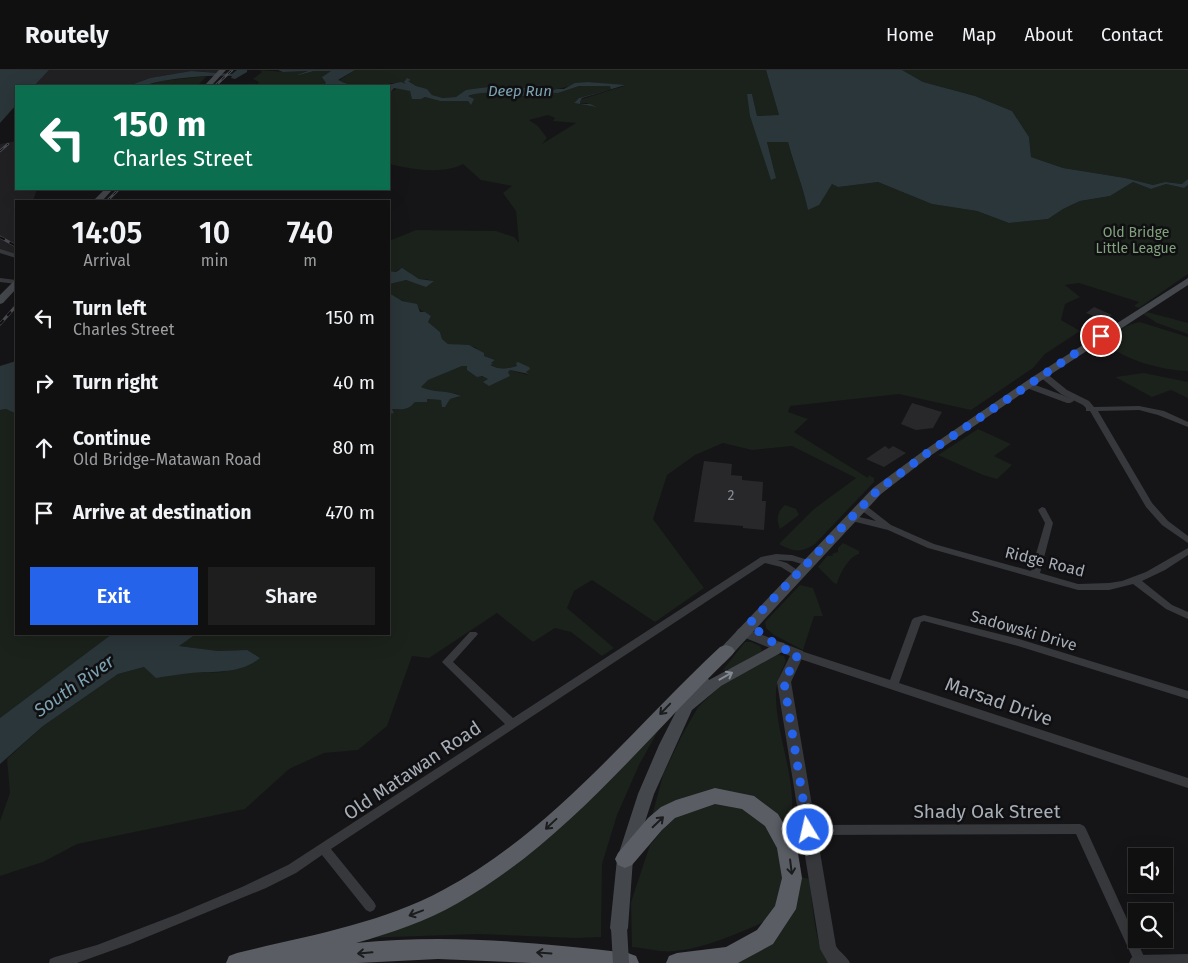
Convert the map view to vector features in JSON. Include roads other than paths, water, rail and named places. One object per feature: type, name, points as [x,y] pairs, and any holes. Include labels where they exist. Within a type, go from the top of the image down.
[{"type":"highway","points":[[236,963],[364,931],[398,919],[448,898],[494,871],[537,837],[575,802],[687,686],[726,651]]},
{"type":"highway","points":[[625,858],[650,830],[674,808],[704,797],[731,798],[752,804],[770,818],[784,836],[792,871],[791,884],[784,912],[774,926],[756,942],[730,956],[677,963]]},
{"type":"highway","points":[[260,963],[409,950],[453,949],[556,954],[628,963]]},
{"type":"main road","points":[[208,85],[220,73]]},
{"type":"main road","points":[[98,200],[108,190]]},
{"type":"main road","points":[[0,300],[15,284]]},
{"type":"main road","points":[[621,963],[619,928],[625,858],[646,794],[694,690],[745,628],[877,491],[923,456],[1027,385],[1186,284]]},
{"type":"main road","points":[[688,706],[716,682],[779,647]]},
{"type":"street","points":[[0,251],[15,256]]},
{"type":"street","points":[[0,280],[15,283]]},
{"type":"street","points":[[1042,375],[1061,394]]},
{"type":"street","points":[[1027,385],[1061,394],[1093,410],[1139,408],[1161,413],[1188,425]]},
{"type":"street","points":[[1093,410],[1149,506],[1165,523],[1188,540]]},
{"type":"street","name":"Ridge Road","points":[[861,506],[891,528]]},
{"type":"street","points":[[1035,575],[1048,523],[1042,510]]},
{"type":"street","name":"Ridge Road","points":[[851,518],[891,528],[931,546],[1078,587],[1100,589],[1136,581],[1188,551]]},
{"type":"street","name":"Old Matawan Road","points":[[55,963],[135,936],[253,888],[297,866],[764,560],[774,556],[785,556],[808,563]]},
{"type":"street","points":[[764,560],[784,565],[797,574]]},
{"type":"street","points":[[1136,581],[1169,607],[1188,616]]},
{"type":"street","name":"Sadowski Drive","points":[[894,684],[917,620],[924,618],[1019,644],[1188,695]]},
{"type":"street","points":[[745,628],[779,647],[798,654],[784,682],[828,949],[839,961]]},
{"type":"street","points":[[473,634],[446,662],[512,724]]},
{"type":"street","name":"Marsad Drive","points":[[798,654],[894,684],[1188,783]]},
{"type":"street","name":"Shady Oak Street","points":[[808,830],[1080,829],[1141,963]]},
{"type":"street","points":[[324,850],[370,906]]},
{"type":"street","points":[[1137,963],[1188,962]]},
{"type":"water","points":[[0,70],[49,70],[35,85],[15,85],[15,106],[0,123]]},
{"type":"water","points":[[237,70],[247,70],[247,72],[235,79],[231,78],[232,76],[197,77],[131,85],[150,78],[191,71],[232,74]]},
{"type":"water","points":[[278,70],[355,70],[338,80],[346,85],[323,85],[326,83],[322,77],[331,71],[314,71],[299,75],[297,75],[308,71],[283,72]]},
{"type":"water","points":[[766,70],[902,70],[923,82],[975,96],[1012,111],[1029,137],[1031,157],[1063,168],[1125,178],[1153,185],[1165,182],[1182,184],[1188,179],[1188,185],[1184,188],[1166,184],[1151,189],[1133,182],[1110,196],[1080,201],[1048,219],[1009,223],[977,211],[932,204],[878,182],[838,187],[832,184],[819,205],[808,210],[788,142],[767,142],[776,178],[771,180],[750,116],[747,94],[752,94],[757,116],[779,115]]},
{"type":"water","name":"Deep Run","points":[[407,78],[411,80],[408,81],[416,86],[427,89],[432,95],[443,98],[456,97],[466,90],[495,86],[508,91],[520,90],[531,85],[546,86],[552,90],[564,89],[575,83],[588,82],[625,85],[582,98],[580,102],[580,104],[590,104],[597,107],[574,103],[579,98],[611,89],[610,86],[579,86],[558,93],[533,92],[533,94],[524,96],[493,93],[477,94],[468,96],[474,99],[471,105],[468,101],[440,101],[425,97],[412,99],[410,91],[394,88],[390,93],[390,85],[388,85],[401,82],[406,84],[404,82]]},
{"type":"water","points":[[402,268],[419,279],[434,281],[426,287],[406,280],[390,284],[390,271],[396,272]]},
{"type":"water","points":[[390,294],[402,301],[417,304],[420,312],[425,312],[431,316],[428,322],[440,332],[442,339],[448,344],[469,345],[484,353],[484,356],[495,360],[490,365],[497,368],[514,367],[517,366],[516,363],[518,362],[530,369],[526,372],[529,374],[510,370],[508,372],[510,376],[489,386],[483,382],[488,379],[482,376],[477,377],[467,370],[467,366],[462,366],[428,380],[421,387],[461,396],[450,399],[445,407],[442,407],[441,400],[427,399],[427,402],[415,402],[407,408],[392,409],[394,413],[390,414]]},
{"type":"water","points":[[15,361],[15,413],[6,409],[0,410],[0,366]]},
{"type":"water","name":"South River","points":[[111,635],[195,635],[179,646],[218,651],[247,650],[260,658],[244,667],[227,671],[187,673],[156,678],[144,667],[118,674],[43,726],[0,764],[0,718]]},
{"type":"railway","points":[[216,85],[232,70]]},
{"type":"railway","points":[[0,151],[8,144]]},
{"type":"railway","points":[[108,200],[118,190]]},
{"type":"railway","points":[[0,237],[15,245]]},
{"type":"railway","points":[[0,324],[15,307]]},
{"type":"park label","name":"Old Bridge Little League","points":[[1136,240]]}]
